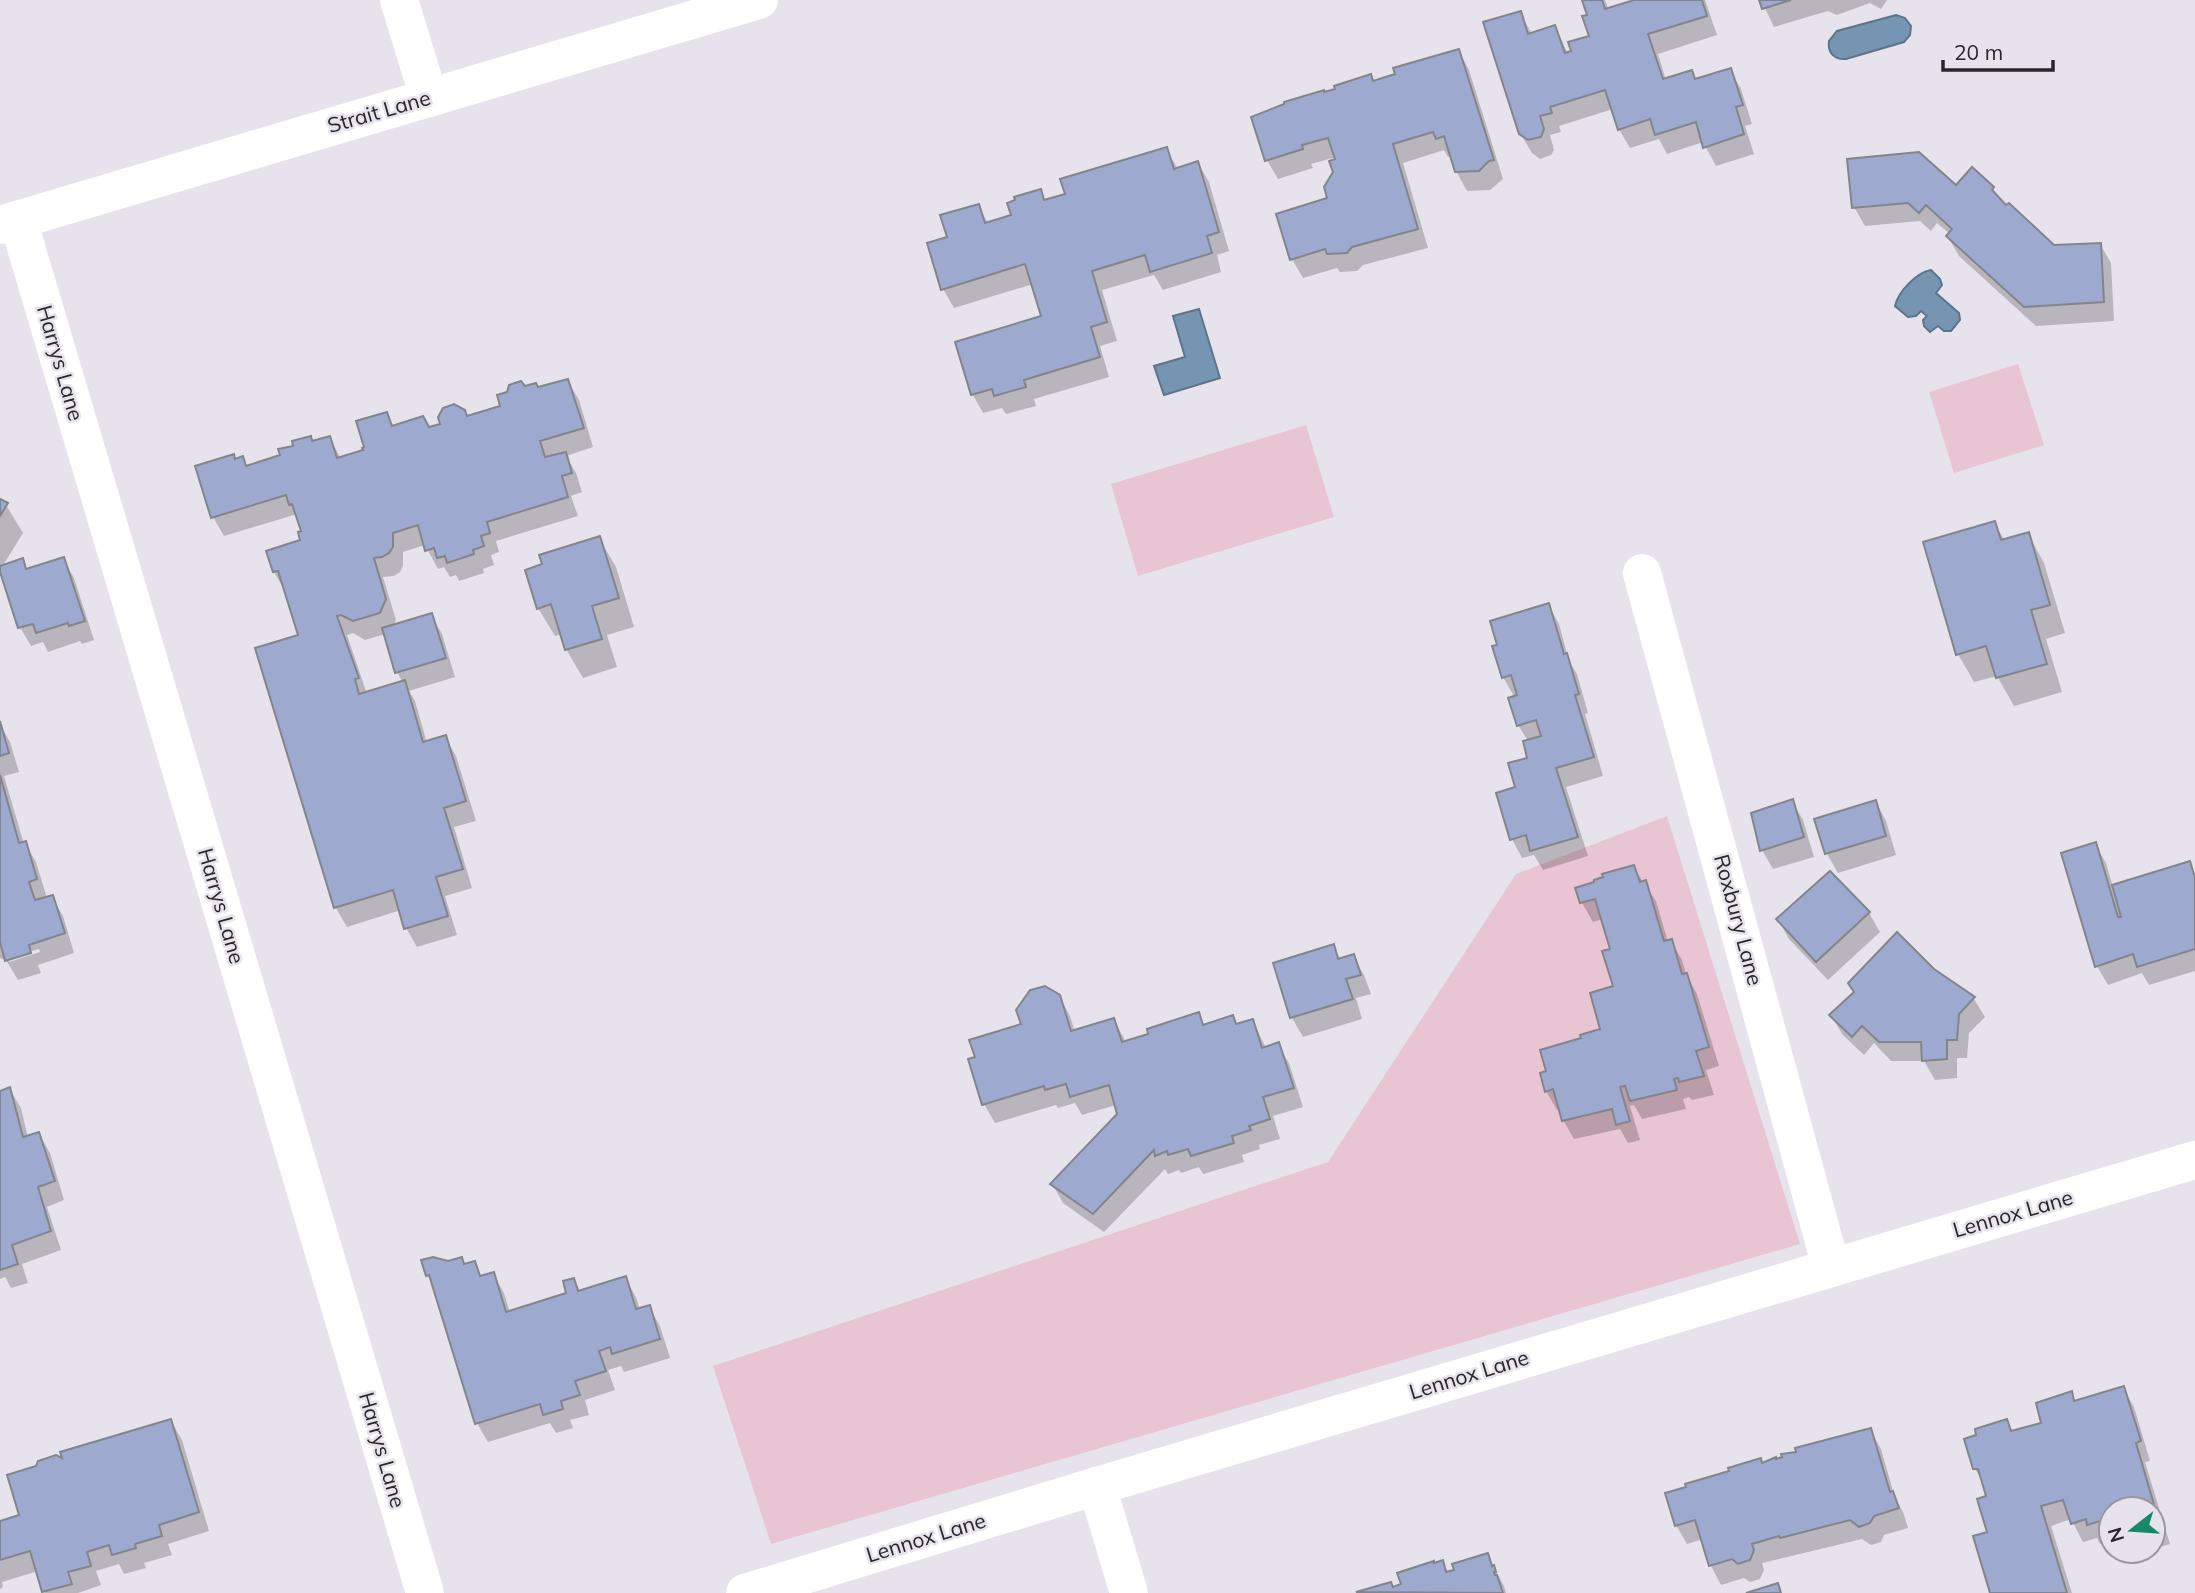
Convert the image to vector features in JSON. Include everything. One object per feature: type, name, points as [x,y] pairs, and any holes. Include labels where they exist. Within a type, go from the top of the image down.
[{"type":"street","points":[[399,0],[429,98]]},
{"type":"street","name":"Strait Lane","points":[[9,222],[759,0]]},
{"type":"street","name":"Harrys Lane","points":[[9,222],[425,1593]]},
{"type":"street","name":"Roxbury Lane","points":[[1642,573],[1831,1267]]},
{"type":"street","name":"Lennox Lane","points":[[745,1593],[2195,1160]]},
{"type":"street","points":[[1097,1486],[1129,1593]]},
{"type":"shaded area","points":[[2018,364],[2044,445],[1954,473],[1929,392]]},
{"type":"shaded area","points":[[1306,425],[1334,517],[1138,576],[1111,484]]},
{"type":"shaded area","points":[[1667,816],[1800,1244],[771,1544],[713,1366],[1328,1162],[1516,874]]},
{"type":"water","points":[[1896,15],[1905,18],[1911,26],[1910,35],[1904,42],[1846,59],[1835,57],[1831,52],[1829,41],[1837,31]]},
{"type":"water","points":[[1931,270],[1942,285],[1936,293],[1959,313],[1960,320],[1951,331],[1944,331],[1938,326],[1930,332],[1924,326],[1923,320],[1927,316],[1921,311],[1916,316],[1908,317],[1895,306],[1909,284],[1920,274]]},
{"type":"water","points":[[1199,309],[1220,378],[1164,395],[1154,366],[1185,357],[1173,316]]},
{"type":"building","points":[[1582,0],[1602,0],[1605,9],[1634,0],[1702,0],[1707,16],[1648,34],[1663,79],[1692,70],[1695,79],[1731,68],[1743,105],[1736,107],[1744,134],[1703,148],[1696,122],[1655,135],[1650,119],[1618,130],[1605,90],[1550,107],[1552,113],[1540,116],[1544,129],[1541,137],[1528,140],[1519,134],[1483,22],[1521,11],[1528,34],[1555,25],[1565,53],[1571,51],[1568,42],[1589,36],[1582,16],[1587,15]]},
{"type":"building","points":[[1759,0],[1791,0],[1762,9]]},
{"type":"building","points":[[1459,49],[1494,160],[1489,161],[1479,171],[1455,172],[1444,136],[1436,139],[1433,132],[1393,144],[1418,229],[1352,247],[1347,253],[1327,254],[1325,249],[1290,260],[1276,214],[1327,198],[1324,187],[1333,172],[1329,161],[1335,159],[1328,138],[1302,145],[1303,149],[1265,161],[1251,117],[1284,102],[1335,89],[1334,86],[1371,74],[1373,81],[1395,74],[1393,68]]},
{"type":"building","points":[[1167,147],[1174,169],[1198,161],[1219,232],[1207,236],[1212,253],[1150,272],[1145,255],[1092,271],[1107,322],[1091,327],[1100,357],[1024,380],[1026,387],[994,396],[992,389],[971,395],[955,342],[1041,316],[1025,264],[941,290],[927,243],[947,237],[940,215],[979,204],[985,223],[1011,215],[1007,203],[1015,200],[1014,197],[1041,189],[1044,200],[1065,194],[1060,179]]},
{"type":"building","points":[[1919,152],[1956,185],[1972,167],[1994,187],[1992,190],[2006,205],[2009,203],[2054,245],[2101,243],[2104,302],[2024,307],[1946,236],[1952,229],[1926,205],[1919,213],[1908,203],[1852,208],[1847,159]]},
{"type":"building","points":[[568,379],[584,428],[540,441],[545,457],[566,452],[572,473],[562,476],[568,497],[487,522],[490,533],[481,536],[484,546],[473,550],[474,554],[447,563],[445,556],[437,558],[434,548],[425,551],[418,525],[393,533],[393,547],[389,553],[374,558],[386,599],[380,613],[353,621],[341,615],[337,616],[359,678],[355,679],[359,694],[405,680],[423,742],[446,735],[466,801],[444,808],[463,869],[436,877],[448,916],[404,929],[393,890],[334,908],[255,648],[298,635],[278,571],[273,572],[266,551],[300,540],[298,532],[301,531],[286,495],[211,518],[195,466],[234,454],[235,459],[243,456],[246,466],[280,455],[278,449],[293,446],[292,441],[311,436],[312,441],[330,436],[337,458],[363,450],[356,421],[387,412],[392,426],[423,416],[429,427],[440,424],[438,417],[443,408],[454,404],[465,410],[467,416],[500,406],[497,395],[507,392],[509,385],[521,381],[525,386],[536,383],[538,387]]},
{"type":"building","points":[[0,499],[8,503],[0,516]]},
{"type":"building","points":[[1995,521],[2001,540],[2029,532],[2050,605],[2031,610],[2047,664],[1996,678],[1986,646],[1956,655],[1923,542]]},
{"type":"building","points":[[600,536],[619,598],[592,606],[602,639],[565,650],[551,604],[537,609],[525,570],[542,564],[539,555]]},
{"type":"building","points":[[64,557],[85,621],[69,626],[68,623],[36,633],[33,624],[18,628],[0,566],[23,558],[26,569]]},
{"type":"building","points":[[1549,603],[1579,694],[1575,695],[1594,757],[1556,768],[1578,837],[1530,851],[1526,835],[1510,840],[1496,793],[1515,787],[1508,763],[1527,758],[1523,741],[1541,736],[1536,720],[1517,726],[1508,698],[1517,695],[1511,675],[1502,678],[1492,646],[1497,645],[1490,621]]},
{"type":"building","points":[[432,613],[446,658],[395,673],[382,628]]},
{"type":"building","points":[[0,721],[9,753],[0,756]]},
{"type":"building","points":[[0,775],[19,843],[26,841],[37,879],[29,882],[35,900],[53,895],[65,933],[29,945],[31,953],[5,961],[0,942]]},
{"type":"building","points":[[1793,799],[1804,837],[1760,851],[1751,813]]},
{"type":"building","points":[[1876,800],[1886,836],[1825,854],[1814,819]]},
{"type":"building","points":[[2096,842],[2118,917],[2121,917],[2112,885],[2190,861],[2195,878],[2195,949],[2137,967],[2133,954],[2095,967],[2061,853]]},
{"type":"building","points":[[1634,865],[1640,882],[1646,880],[1664,941],[1672,939],[1682,974],[1687,973],[1709,1047],[1696,1051],[1704,1076],[1679,1082],[1678,1078],[1674,1079],[1677,1090],[1630,1101],[1625,1086],[1620,1087],[1630,1121],[1616,1125],[1612,1109],[1562,1121],[1553,1089],[1545,1092],[1540,1073],[1546,1071],[1540,1050],[1581,1038],[1580,1035],[1600,1029],[1590,993],[1613,986],[1602,951],[1610,949],[1595,899],[1580,903],[1575,888],[1594,882],[1603,877],[1602,874]]},
{"type":"building","points":[[1830,871],[1870,912],[1816,962],[1776,919]]},
{"type":"building","points":[[1897,932],[1934,969],[1975,997],[1959,1014],[1957,1040],[1947,1040],[1947,1059],[1922,1061],[1921,1042],[1879,1042],[1862,1026],[1852,1037],[1829,1015],[1854,992],[1848,983]]},
{"type":"building","points":[[1334,944],[1338,959],[1354,954],[1361,975],[1346,979],[1353,999],[1290,1018],[1273,963]]},
{"type":"building","points":[[1045,986],[1060,995],[1071,1031],[1114,1018],[1122,1042],[1148,1034],[1147,1029],[1199,1012],[1203,1025],[1233,1015],[1236,1024],[1253,1019],[1262,1048],[1279,1042],[1294,1088],[1263,1097],[1270,1119],[1249,1126],[1251,1130],[1232,1136],[1234,1143],[1191,1156],[1188,1149],[1168,1155],[1167,1151],[1155,1156],[1154,1150],[1093,1214],[1050,1184],[1117,1114],[1109,1085],[1070,1097],[1066,1084],[1045,1090],[1044,1086],[982,1105],[968,1059],[975,1057],[969,1040],[1021,1024],[1016,1010],[1030,990]]},
{"type":"building","points":[[10,1087],[23,1137],[39,1132],[55,1181],[38,1187],[51,1231],[12,1245],[18,1264],[0,1270],[0,1091]]},
{"type":"building","points":[[433,1257],[448,1261],[462,1257],[464,1264],[475,1261],[480,1276],[494,1272],[506,1312],[566,1293],[563,1281],[574,1278],[578,1291],[626,1276],[636,1309],[650,1305],[660,1339],[612,1354],[610,1347],[599,1351],[606,1371],[575,1381],[580,1395],[561,1401],[563,1409],[543,1415],[540,1404],[475,1424],[429,1275],[426,1276],[421,1260]]},
{"type":"building","points":[[2124,1386],[2141,1441],[2136,1443],[2151,1495],[2097,1495],[2097,1522],[2087,1525],[2086,1519],[2071,1524],[2063,1500],[2041,1506],[2067,1593],[1990,1593],[1973,1536],[1987,1532],[1977,1499],[1986,1496],[1978,1469],[1973,1469],[1964,1439],[1976,1435],[1975,1429],[2007,1419],[2011,1431],[2041,1423],[2036,1403],[2072,1391],[2074,1401]]},
{"type":"building","points":[[171,1419],[199,1512],[159,1525],[162,1536],[135,1544],[136,1548],[112,1555],[109,1545],[87,1552],[91,1566],[68,1572],[72,1584],[42,1592],[30,1551],[0,1560],[0,1521],[19,1515],[7,1475],[36,1466],[38,1461],[56,1455],[62,1458],[60,1452]]},
{"type":"building","points":[[1871,1428],[1890,1492],[1893,1491],[1899,1508],[1874,1516],[1870,1523],[1859,1527],[1850,1520],[1780,1538],[1779,1536],[1752,1544],[1754,1550],[1750,1560],[1738,1564],[1732,1559],[1709,1566],[1695,1520],[1675,1526],[1665,1493],[1729,1471],[1728,1468],[1761,1458],[1762,1463],[1782,1457],[1781,1454],[1796,1452],[1795,1448]]},
{"type":"building","points":[[1488,1553],[1503,1593],[1356,1592],[1391,1582],[1393,1587],[1401,1584],[1397,1573],[1434,1561],[1443,1560],[1446,1572],[1454,1570],[1452,1564]]},
{"type":"building","points":[[1778,1583],[1781,1593],[1746,1593]]}]
